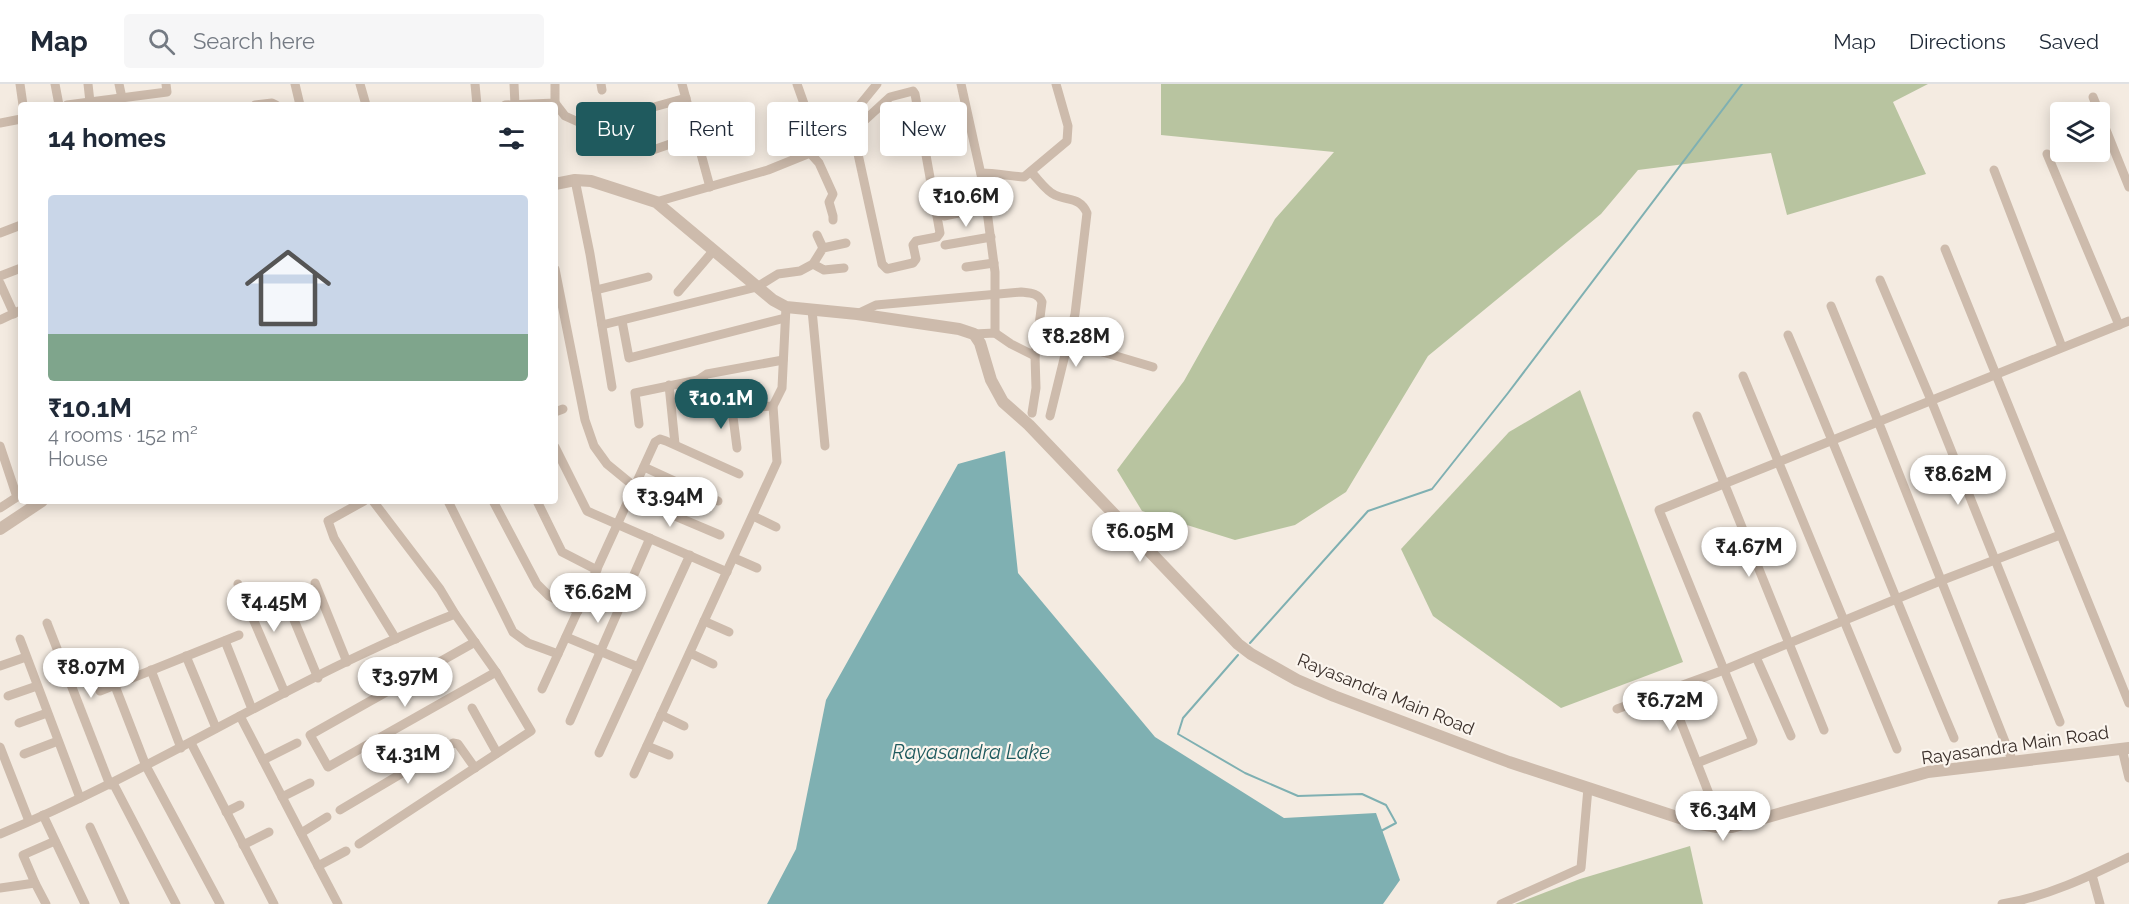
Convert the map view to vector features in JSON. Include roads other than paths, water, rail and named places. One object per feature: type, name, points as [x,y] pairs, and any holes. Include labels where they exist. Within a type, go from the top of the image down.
[{"type":"street","points":[[20,84],[23,102]]},
{"type":"street","points":[[55,84],[58,102]]},
{"type":"street","points":[[88,84],[90,102],[122,98],[150,89],[167,92],[166,84]]},
{"type":"street","points":[[119,84],[122,98]]},
{"type":"street","points":[[295,84],[299,102]]},
{"type":"street","points":[[362,84],[365,102]]},
{"type":"street","points":[[475,84],[477,102]]},
{"type":"street","points":[[512,102],[514,84]]},
{"type":"street","points":[[555,84],[555,102]]},
{"type":"street","points":[[682,84],[687,102]]},
{"type":"street","points":[[797,84],[803,102]]},
{"type":"street","points":[[961,84],[987,207],[994,262],[995,333]]},
{"type":"street","points":[[981,173],[1000,172],[1013,177],[1024,177],[1067,141],[1068,126],[1056,84]]},
{"type":"street","points":[[863,102],[877,85],[890,97]]},
{"type":"street","points":[[859,156],[882,264],[887,269],[913,262],[916,259],[913,245],[916,241],[937,237],[940,233],[915,94],[913,91],[890,97],[868,118]]},
{"type":"street","points":[[2093,97],[2095,102]]},
{"type":"street","points":[[656,106],[686,98]]},
{"type":"street","points":[[558,107],[565,116],[576,121]]},
{"type":"street","points":[[0,123],[18,120]]},
{"type":"street","points":[[2110,139],[2129,187]]},
{"type":"street","points":[[2047,154],[2119,325]]},
{"type":"street","points":[[702,156],[710,187]]},
{"type":"street","points":[[656,202],[768,170],[803,156]]},
{"type":"street","points":[[813,156],[819,163],[833,194],[829,202],[833,220]]},
{"type":"street","points":[[1994,170],[2062,347]]},
{"type":"street","points":[[1031,172],[1054,195],[1070,198],[1084,207],[1087,213],[1075,314],[1050,416]]},
{"type":"street","points":[[558,183],[575,180],[591,181],[656,202],[786,313],[782,388],[773,406],[777,462],[634,774]]},
{"type":"street","points":[[575,180],[612,387]]},
{"type":"street","points":[[944,216],[987,207]]},
{"type":"street","points":[[0,233],[18,226]]},
{"type":"street","points":[[818,236],[823,248]]},
{"type":"street","points":[[945,245],[991,237]]},
{"type":"street","points":[[602,325],[757,287],[778,274],[800,271],[813,264],[823,248],[846,243]]},
{"type":"street","points":[[1945,249],[2129,703]]},
{"type":"street","points":[[678,292],[714,250]]},
{"type":"street","points":[[966,267],[994,262]]},
{"type":"street","points":[[813,264],[824,270],[844,268]]},
{"type":"street","points":[[0,276],[18,268]]},
{"type":"street","points":[[824,270],[826,280]]},
{"type":"street","points":[[596,290],[648,277]]},
{"type":"street","points":[[1880,280],[1931,400],[2060,722]]},
{"type":"street","points":[[0,283],[17,312],[0,320]]},
{"type":"street","points":[[558,284],[585,420],[594,446],[607,464],[635,487]]},
{"type":"street","points":[[857,314],[876,305],[1022,292],[1034,293],[1041,298],[1042,302],[1035,356],[1036,388],[1032,413]]},
{"type":"street","points":[[1831,306],[2013,762]]},
{"type":"street","points":[[622,321],[629,358],[786,313],[812,310],[857,314],[959,329],[974,334],[995,333],[1035,356]]},
{"type":"street","points":[[812,310],[825,446]]},
{"type":"street","points":[[1697,763],[1753,741],[1659,510],[2129,321]]},
{"type":"street","name":"Rayasandra Main Road","points":[[974,334],[980,343],[991,380],[1003,402],[1029,425],[1238,644],[1297,680],[1509,762],[1699,824],[1732,827],[1928,772],[2126,748]]},
{"type":"street","points":[[1788,335],[1833,440],[1895,600],[1953,738]]},
{"type":"street","points":[[1069,342],[1153,366]]},
{"type":"street","points":[[639,424],[635,393],[698,380],[707,374],[783,360]]},
{"type":"street","points":[[1743,376],[1897,749]]},
{"type":"street","points":[[698,380],[702,384],[706,405],[709,408],[715,410],[773,406]]},
{"type":"street","points":[[669,385],[675,444]]},
{"type":"street","points":[[732,409],[737,448]]},
{"type":"street","points":[[1697,416],[1824,730]]},
{"type":"street","points":[[542,689],[655,442],[660,439],[675,444],[740,474]]},
{"type":"street","points":[[0,446],[17,497],[0,508]]},
{"type":"street","points":[[558,453],[588,511],[727,572]]},
{"type":"street","points":[[644,467],[718,501]]},
{"type":"street","points":[[630,497],[720,535]]},
{"type":"street","points":[[1,525],[37,504]]},
{"type":"street","points":[[359,504],[328,521],[334,538],[396,639]]},
{"type":"street","points":[[359,844],[531,731],[496,672],[454,614],[440,589],[375,504]]},
{"type":"street","points":[[449,504],[513,632],[528,643],[558,654]]},
{"type":"street","points":[[495,504],[537,584],[549,596],[578,611]]},
{"type":"street","points":[[538,504],[562,552],[597,570]]},
{"type":"street","points":[[753,516],[776,527]]},
{"type":"street","points":[[1617,709],[1724,670],[1940,581],[2060,535]]},
{"type":"street","points":[[570,721],[650,538]]},
{"type":"street","points":[[599,753],[690,555]]},
{"type":"street","points":[[734,558],[757,568]]},
{"type":"street","points":[[315,583],[347,662]]},
{"type":"street","points":[[238,584],[285,693]]},
{"type":"street","points":[[285,598],[318,678]]},
{"type":"street","points":[[0,834],[111,784],[252,709],[347,662],[454,614]]},
{"type":"street","points":[[705,621],[729,632]]},
{"type":"street","points":[[47,623],[111,784],[176,904]]},
{"type":"street","points":[[100,691],[239,635]]},
{"type":"street","points":[[566,637],[638,667]]},
{"type":"street","points":[[20,639],[80,798]]},
{"type":"street","points":[[225,641],[252,709]]},
{"type":"street","points":[[475,642],[310,735],[328,767],[496,672]]},
{"type":"street","points":[[690,653],[713,664]]},
{"type":"street","points":[[186,656],[216,728]]},
{"type":"street","points":[[0,666],[26,657]]},
{"type":"street","points":[[1756,657],[1791,736]]},
{"type":"street","points":[[151,670],[181,748]]},
{"type":"street","points":[[8,696],[37,686]]},
{"type":"street","points":[[115,686],[146,766],[220,904]]},
{"type":"street","points":[[1668,690],[1711,799]]},
{"type":"street","points":[[472,708],[497,753]]},
{"type":"street","points":[[20,723],[47,713]]},
{"type":"street","points":[[661,715],[684,726]]},
{"type":"street","points":[[240,716],[338,904]]},
{"type":"street","points":[[24,754],[58,741]]},
{"type":"street","points":[[191,743],[273,904]]},
{"type":"street","points":[[263,760],[297,743]]},
{"type":"street","points":[[340,810],[453,743],[458,744],[475,768]]},
{"type":"street","points":[[647,746],[669,756]]},
{"type":"street","points":[[0,747],[29,821]]},
{"type":"street","points":[[2126,748],[2129,778]]},
{"type":"street","points":[[282,797],[310,783]]},
{"type":"street","points":[[1501,904],[1581,868],[1588,788]]},
{"type":"street","points":[[226,812],[240,805]]},
{"type":"street","points":[[43,815],[85,904]]},
{"type":"street","points":[[301,833],[327,817]]},
{"type":"street","points":[[90,827],[125,904]]},
{"type":"street","points":[[243,845],[269,832]]},
{"type":"street","points":[[46,904],[22,855],[55,841]]},
{"type":"street","points":[[318,866],[346,851]]},
{"type":"street","points":[[2002,904],[2038,896],[2092,875],[2129,857]]},
{"type":"street","points":[[2092,875],[2100,904]]},
{"type":"street","points":[[0,888],[35,883]]},
{"type":"water","name":"Rayasandra Lake","points":[[1005,451],[1018,573],[1155,737],[1284,818],[1376,813],[1400,880],[1383,904],[767,904],[796,849],[826,700],[958,464]]},
{"type":"waterway","points":[[1250,643],[1368,511],[1432,489],[1508,393],[1742,84]]},
{"type":"waterway","points":[[1238,655],[1183,718],[1178,734],[1245,773],[1298,796],[1362,794],[1386,805],[1396,823],[1381,831]]}]
